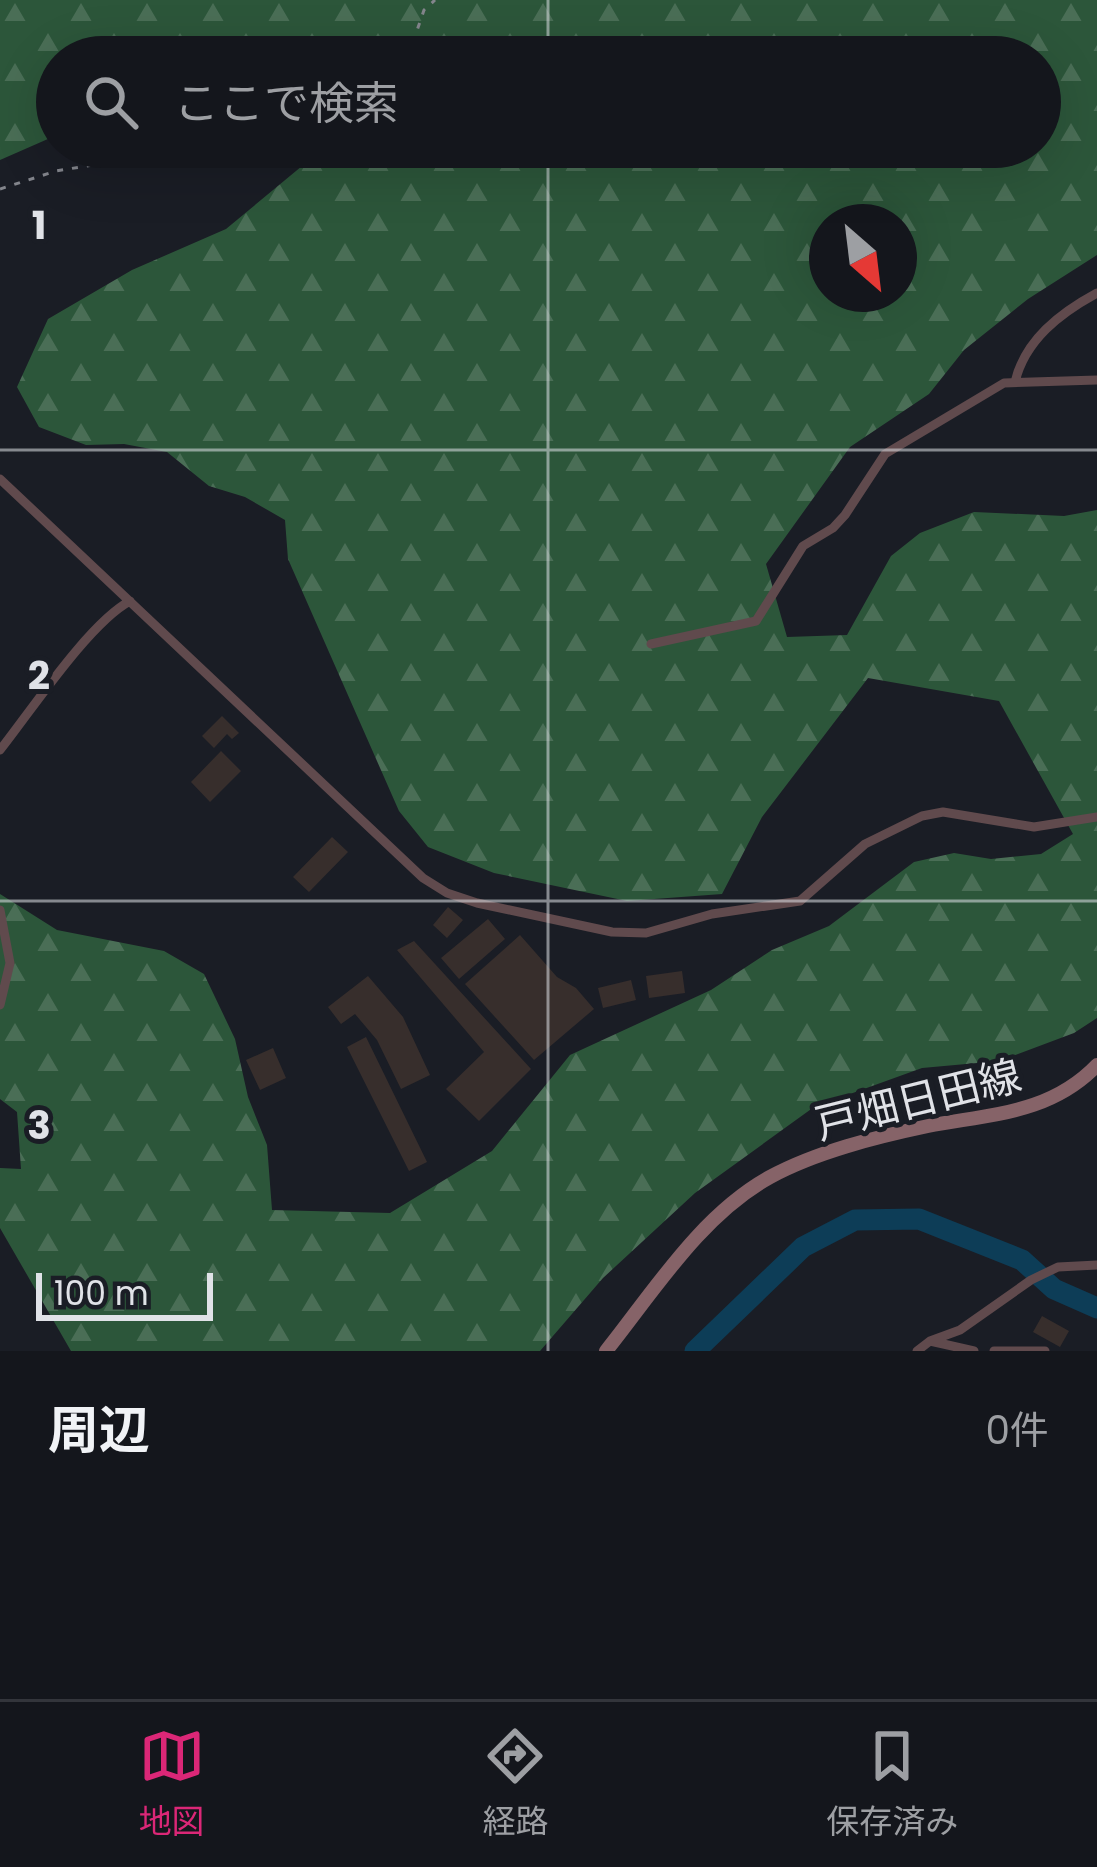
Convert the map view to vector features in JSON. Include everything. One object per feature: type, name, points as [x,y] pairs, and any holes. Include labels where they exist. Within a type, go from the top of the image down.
[{"type":"main road","name":"戸畑日田線","points":[[606,1351],[703,1233],[767,1178],[865,1142],[1036,1106],[1074,1085],[1097,1065]]},
{"type":"street","points":[[1015,382],[1031,345],[1050,324],[1097,293]]},
{"type":"street","points":[[651,644],[756,621],[802,545],[845,515],[885,454],[972,400],[1004,383],[1097,380]]},
{"type":"street","points":[[0,479],[423,878],[477,903],[612,932],[646,933],[712,914],[800,901],[865,844],[922,816],[959,814],[1034,827],[1097,817]]},
{"type":"street","points":[[0,750],[47,686],[115,609],[130,601]]},
{"type":"street","points":[[0,910],[10,963],[0,1005]]},
{"type":"street","points":[[917,1351],[960,1330],[1031,1280],[1058,1267],[1097,1265]]},
{"type":"street","points":[[930,1341],[974,1351]]},
{"type":"street","points":[[994,1351],[1045,1351]]},
{"type":"path","points":[[415,36],[424,10],[435,0]]},
{"type":"path","points":[[0,189],[74,168]]},
{"type":"green space","points":[[0,0],[1097,0],[1097,255],[1028,299],[964,350],[929,394],[850,447],[766,564],[787,637],[847,635],[891,556],[920,533],[974,512],[1064,516],[1097,510],[1097,1018],[1074,1033],[999,1061],[922,1068],[814,1107],[695,1193],[603,1278],[540,1351],[71,1351],[0,1228],[0,1168],[21,1169],[17,1112],[0,1099],[0,894],[57,930],[164,951],[204,974],[235,1039],[248,1097],[267,1145],[272,1210],[390,1213],[492,1151],[570,1055],[711,990],[772,950],[829,926],[914,862],[954,853],[991,859],[1041,854],[1073,834],[999,701],[868,678],[762,817],[722,894],[627,901],[494,873],[428,847],[399,811],[288,559],[285,520],[245,497],[209,486],[167,452],[124,444],[86,445],[39,427],[17,387],[48,319],[132,270],[226,229],[300,168],[1061,168],[1061,36],[36,36],[36,144],[0,160]]},
{"type":"building","points":[[222,716],[239,733],[232,739],[227,734],[214,748],[202,736]]},
{"type":"building","points":[[221,751],[241,771],[210,802],[191,782]]},
{"type":"building","points":[[332,837],[348,852],[309,892],[293,877]]},
{"type":"building","points":[[448,907],[463,920],[447,938],[433,925]]},
{"type":"building","points":[[488,919],[505,939],[459,979],[441,958]]},
{"type":"building","points":[[520,935],[594,1009],[534,1060],[465,984]]},
{"type":"building","points":[[414,941],[531,1069],[479,1121],[446,1089],[484,1052],[397,950]]},
{"type":"building","points":[[682,971],[685,993],[649,998],[646,976]]},
{"type":"building","points":[[368,976],[403,1017],[430,1075],[401,1089],[377,1040],[355,1014],[341,1024],[328,1007]]},
{"type":"building","points":[[631,980],[636,1000],[603,1008],[598,988]]},
{"type":"building","points":[[366,1037],[427,1162],[409,1171],[347,1047]]},
{"type":"building","points":[[273,1048],[286,1078],[260,1090],[246,1060]]},
{"type":"building","points":[[1042,1316],[1069,1331],[1060,1347],[1033,1332]]},
{"type":"waterway","points":[[695,1351],[803,1247],[855,1220],[919,1219],[1022,1260],[1054,1289],[1097,1308]]}]
